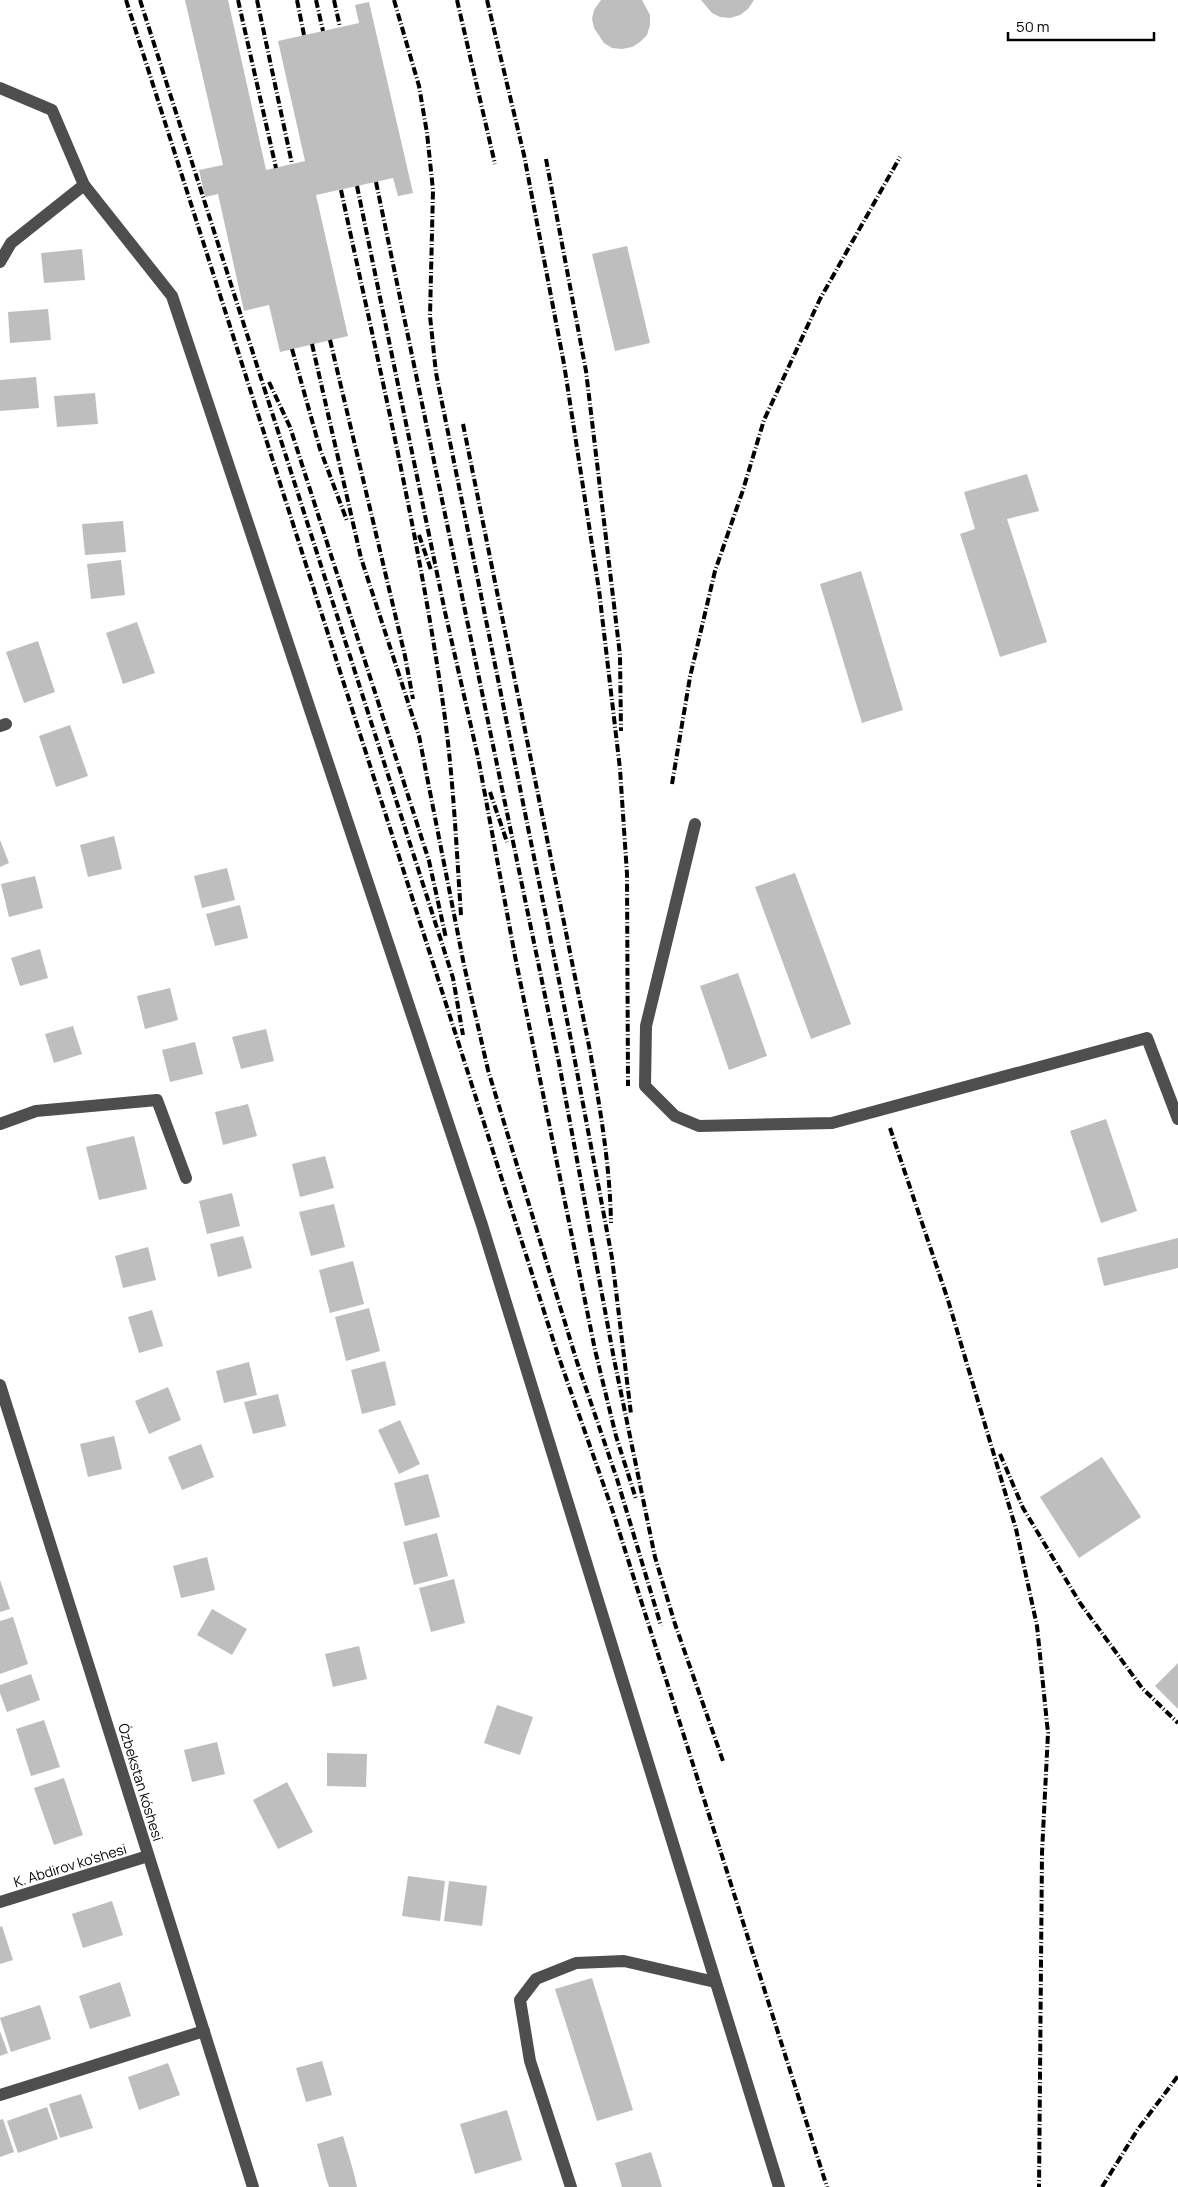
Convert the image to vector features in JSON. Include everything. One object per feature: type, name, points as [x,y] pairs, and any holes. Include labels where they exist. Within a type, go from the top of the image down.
[{"type":"street","points":[[0,88],[52,110],[84,185],[172,296],[482,1225],[779,2187]]},
{"type":"street","points":[[0,262],[11,244],[84,185]]},
{"type":"street","points":[[695,824],[646,1026],[645,1086],[675,1116],[699,1126],[832,1122],[1147,1038],[1178,1119]]},
{"type":"street","points":[[0,1124],[36,1111],[158,1100],[186,1178]]},
{"type":"street","name":"Ózbekstan kóshesi","points":[[0,1385],[253,2187]]},
{"type":"street","name":"K. Abdirov ko'shesi","points":[[0,1902],[148,1856]]},
{"type":"street","points":[[572,2187],[530,2061],[520,2000],[536,1979],[576,1963],[624,1961],[716,1982]]},
{"type":"street","points":[[0,2095],[204,2030]]},
{"type":"building","points":[[185,0],[228,0],[266,170],[305,161],[278,41],[359,23],[355,5],[369,2],[413,193],[398,196],[393,178],[316,195],[348,336],[280,352],[269,305],[244,311],[218,194],[205,197],[199,170],[223,165]]},
{"type":"building","points":[[601,0],[642,0],[650,15],[647,35],[632,47],[622,49],[612,48],[604,43],[594,28],[592,19],[594,10]]},
{"type":"building","points":[[701,0],[754,0],[748,9],[740,15],[730,18],[720,17],[712,13]]},
{"type":"building","points":[[627,246],[650,343],[615,351],[592,254]]},
{"type":"building","points":[[82,249],[85,280],[44,283],[41,253]]},
{"type":"building","points":[[48,309],[51,340],[10,343],[8,312]]},
{"type":"building","points":[[36,377],[39,408],[0,411],[0,380]]},
{"type":"building","points":[[95,393],[98,424],[57,427],[54,396]]},
{"type":"building","points":[[1027,474],[1039,511],[1007,519],[1047,642],[1000,657],[960,534],[975,529],[964,492]]},
{"type":"building","points":[[123,521],[126,552],[85,555],[82,524]]},
{"type":"building","points":[[121,560],[125,595],[91,599],[87,564]]},
{"type":"building","points":[[861,571],[903,710],[862,723],[820,584]]},
{"type":"building","points":[[137,622],[155,673],[123,684],[106,633]]},
{"type":"building","points":[[38,641],[55,692],[24,703],[6,652]]},
{"type":"building","points":[[70,725],[88,776],[56,787],[39,736]]},
{"type":"building","points":[[114,836],[122,869],[88,877],[80,845]]},
{"type":"building","points":[[0,840],[9,863],[0,867]]},
{"type":"building","points":[[227,868],[235,900],[202,908],[194,876]]},
{"type":"building","points":[[795,873],[851,1024],[811,1039],[755,887]]},
{"type":"building","points":[[35,876],[43,908],[9,917],[1,884]]},
{"type":"building","points":[[240,905],[248,938],[215,946],[206,914]]},
{"type":"building","points":[[40,949],[48,978],[20,986],[11,958]]},
{"type":"building","points":[[738,973],[767,1056],[729,1070],[700,986]]},
{"type":"building","points":[[170,988],[178,1020],[145,1029],[137,996]]},
{"type":"building","points":[[73,1026],[82,1054],[54,1063],[45,1034]]},
{"type":"building","points":[[266,1029],[274,1061],[241,1069],[232,1037]]},
{"type":"building","points":[[195,1042],[203,1074],[170,1082],[162,1050]]},
{"type":"building","points":[[248,1104],[257,1136],[223,1145],[215,1112]]},
{"type":"building","points":[[1106,1119],[1137,1211],[1101,1223],[1070,1131]]},
{"type":"building","points":[[134,1136],[147,1189],[99,1200],[86,1147]]},
{"type":"building","points":[[325,1156],[334,1188],[300,1197],[292,1164]]},
{"type":"building","points":[[232,1193],[240,1226],[207,1234],[199,1201]]},
{"type":"building","points":[[334,1204],[345,1247],[311,1256],[299,1212]]},
{"type":"building","points":[[243,1236],[252,1268],[218,1277],[210,1244]]},
{"type":"building","points":[[1178,1238],[1178,1268],[1104,1286],[1097,1258]]},
{"type":"building","points":[[148,1247],[156,1280],[123,1288],[115,1256]]},
{"type":"building","points":[[353,1261],[364,1304],[330,1313],[319,1270]]},
{"type":"building","points":[[369,1308],[380,1351],[346,1361],[335,1317]]},
{"type":"building","points":[[152,1310],[163,1346],[139,1353],[128,1317]]},
{"type":"building","points":[[385,1361],[396,1405],[362,1414],[351,1370]]},
{"type":"building","points":[[249,1362],[257,1395],[224,1403],[216,1371]]},
{"type":"building","points":[[168,1387],[181,1420],[149,1434],[135,1401]]},
{"type":"building","points":[[278,1394],[286,1426],[253,1434],[244,1402]]},
{"type":"building","points":[[400,1420],[420,1464],[399,1474],[378,1430]]},
{"type":"building","points":[[114,1436],[122,1469],[88,1477],[80,1444]]},
{"type":"building","points":[[201,1444],[214,1477],[182,1490],[168,1457]]},
{"type":"building","points":[[1102,1457],[1141,1517],[1079,1558],[1040,1497]]},
{"type":"building","points":[[428,1474],[440,1517],[405,1526],[394,1483]]},
{"type":"building","points":[[437,1533],[448,1576],[414,1585],[403,1542]]},
{"type":"building","points":[[207,1557],[215,1590],[181,1598],[173,1566]]},
{"type":"building","points":[[454,1579],[465,1623],[431,1632],[419,1588]]},
{"type":"building","points":[[0,1580],[10,1609],[0,1612]]},
{"type":"building","points":[[212,1609],[247,1629],[232,1655],[197,1635]]},
{"type":"building","points":[[13,1617],[28,1664],[0,1674],[0,1621]]},
{"type":"building","points":[[359,1646],[367,1679],[333,1687],[325,1654]]},
{"type":"building","points":[[1178,1663],[1178,1709],[1155,1686]]},
{"type":"building","points":[[31,1674],[40,1700],[7,1712],[0,1693],[0,1685]]},
{"type":"building","points":[[497,1705],[533,1717],[520,1755],[484,1743]]},
{"type":"building","points":[[44,1720],[60,1767],[31,1776],[16,1729]]},
{"type":"building","points":[[217,1742],[225,1774],[192,1782],[184,1750]]},
{"type":"building","points":[[327,1753],[367,1754],[366,1787],[327,1786]]},
{"type":"building","points":[[64,1778],[83,1835],[54,1845],[34,1788]]},
{"type":"building","points":[[287,1782],[313,1832],[278,1849],[253,1800]]},
{"type":"building","points":[[408,1876],[445,1881],[440,1921],[402,1916]]},
{"type":"building","points":[[449,1881],[487,1886],[482,1926],[444,1921]]},
{"type":"building","points":[[112,1901],[123,1935],[83,1948],[72,1914]]},
{"type":"building","points":[[2,1926],[13,1960],[0,1964],[0,1927]]},
{"type":"building","points":[[592,1978],[633,2110],[597,2121],[555,1989]]},
{"type":"building","points":[[120,1982],[131,2016],[90,2029],[79,1996]]},
{"type":"building","points":[[40,2005],[51,2039],[11,2052],[0,2018]]},
{"type":"building","points":[[0,2031],[8,2053],[0,2056]]},
{"type":"building","points":[[322,2061],[332,2095],[306,2102],[296,2068]]},
{"type":"building","points":[[168,2063],[180,2095],[139,2110],[128,2077]]},
{"type":"building","points":[[81,2094],[93,2128],[60,2138],[49,2104]]},
{"type":"building","points":[[47,2107],[58,2139],[18,2153],[7,2121]]},
{"type":"building","points":[[507,2110],[522,2160],[475,2174],[460,2124]]},
{"type":"building","points":[[3,2119],[14,2152],[0,2157],[0,2120]]},
{"type":"building","points":[[343,2136],[357,2187],[329,2187],[317,2144]]},
{"type":"building","points":[[651,2152],[662,2187],[622,2187],[615,2163]]},
{"type":"railway","points":[[126,0],[557,1352],[612,1509],[827,2187]]},
{"type":"railway","points":[[140,0],[453,978],[463,1035]]},
{"type":"railway","points":[[238,0],[276,168]]},
{"type":"railway","points":[[257,0],[292,164]]},
{"type":"railway","points":[[297,0],[304,35]]},
{"type":"railway","points":[[316,0],[323,31]]},
{"type":"railway","points":[[334,0],[340,27]]},
{"type":"railway","points":[[394,0],[419,86],[427,133],[433,190],[430,316],[436,373],[571,1040],[612,1258],[631,1414]]},
{"type":"railway","points":[[457,0],[495,164]]},
{"type":"railway","points":[[487,0],[524,155],[564,364],[599,590],[620,769],[627,874],[628,1086]]},
{"type":"railway","points":[[672,784],[690,677],[715,571],[743,490],[764,420],[820,299],[900,157]]},
{"type":"railway","points":[[546,159],[586,371],[620,655],[621,731]]},
{"type":"railway","points":[[376,182],[559,1063],[614,1359],[655,1557],[675,1624],[723,1761]]},
{"type":"railway","points":[[357,186],[445,612],[478,757],[515,956],[595,1350],[616,1436],[636,1499]]},
{"type":"railway","points":[[341,190],[396,442],[432,633],[449,751],[461,915]]},
{"type":"railway","points":[[330,340],[405,656],[413,699]]},
{"type":"railway","points":[[312,344],[361,558],[419,736],[464,965],[488,1070],[577,1362],[617,1479],[661,1626]]},
{"type":"railway","points":[[292,349],[320,449],[347,521]]},
{"type":"railway","points":[[269,382],[290,427],[429,861],[446,938]]},
{"type":"railway","points":[[463,424],[590,1051],[607,1158],[611,1223]]},
{"type":"railway","points":[[419,535],[431,570]]},
{"type":"railway","points":[[490,792],[507,842]]},
{"type":"railway","points":[[890,1128],[948,1300],[1016,1529],[1037,1626],[1048,1733],[1042,1853],[1039,2187]]},
{"type":"railway","points":[[1000,1454],[1023,1508],[1080,1603],[1142,1688],[1178,1723]]},
{"type":"railway","points":[[1102,2187],[1138,2129],[1178,2076]]}]
